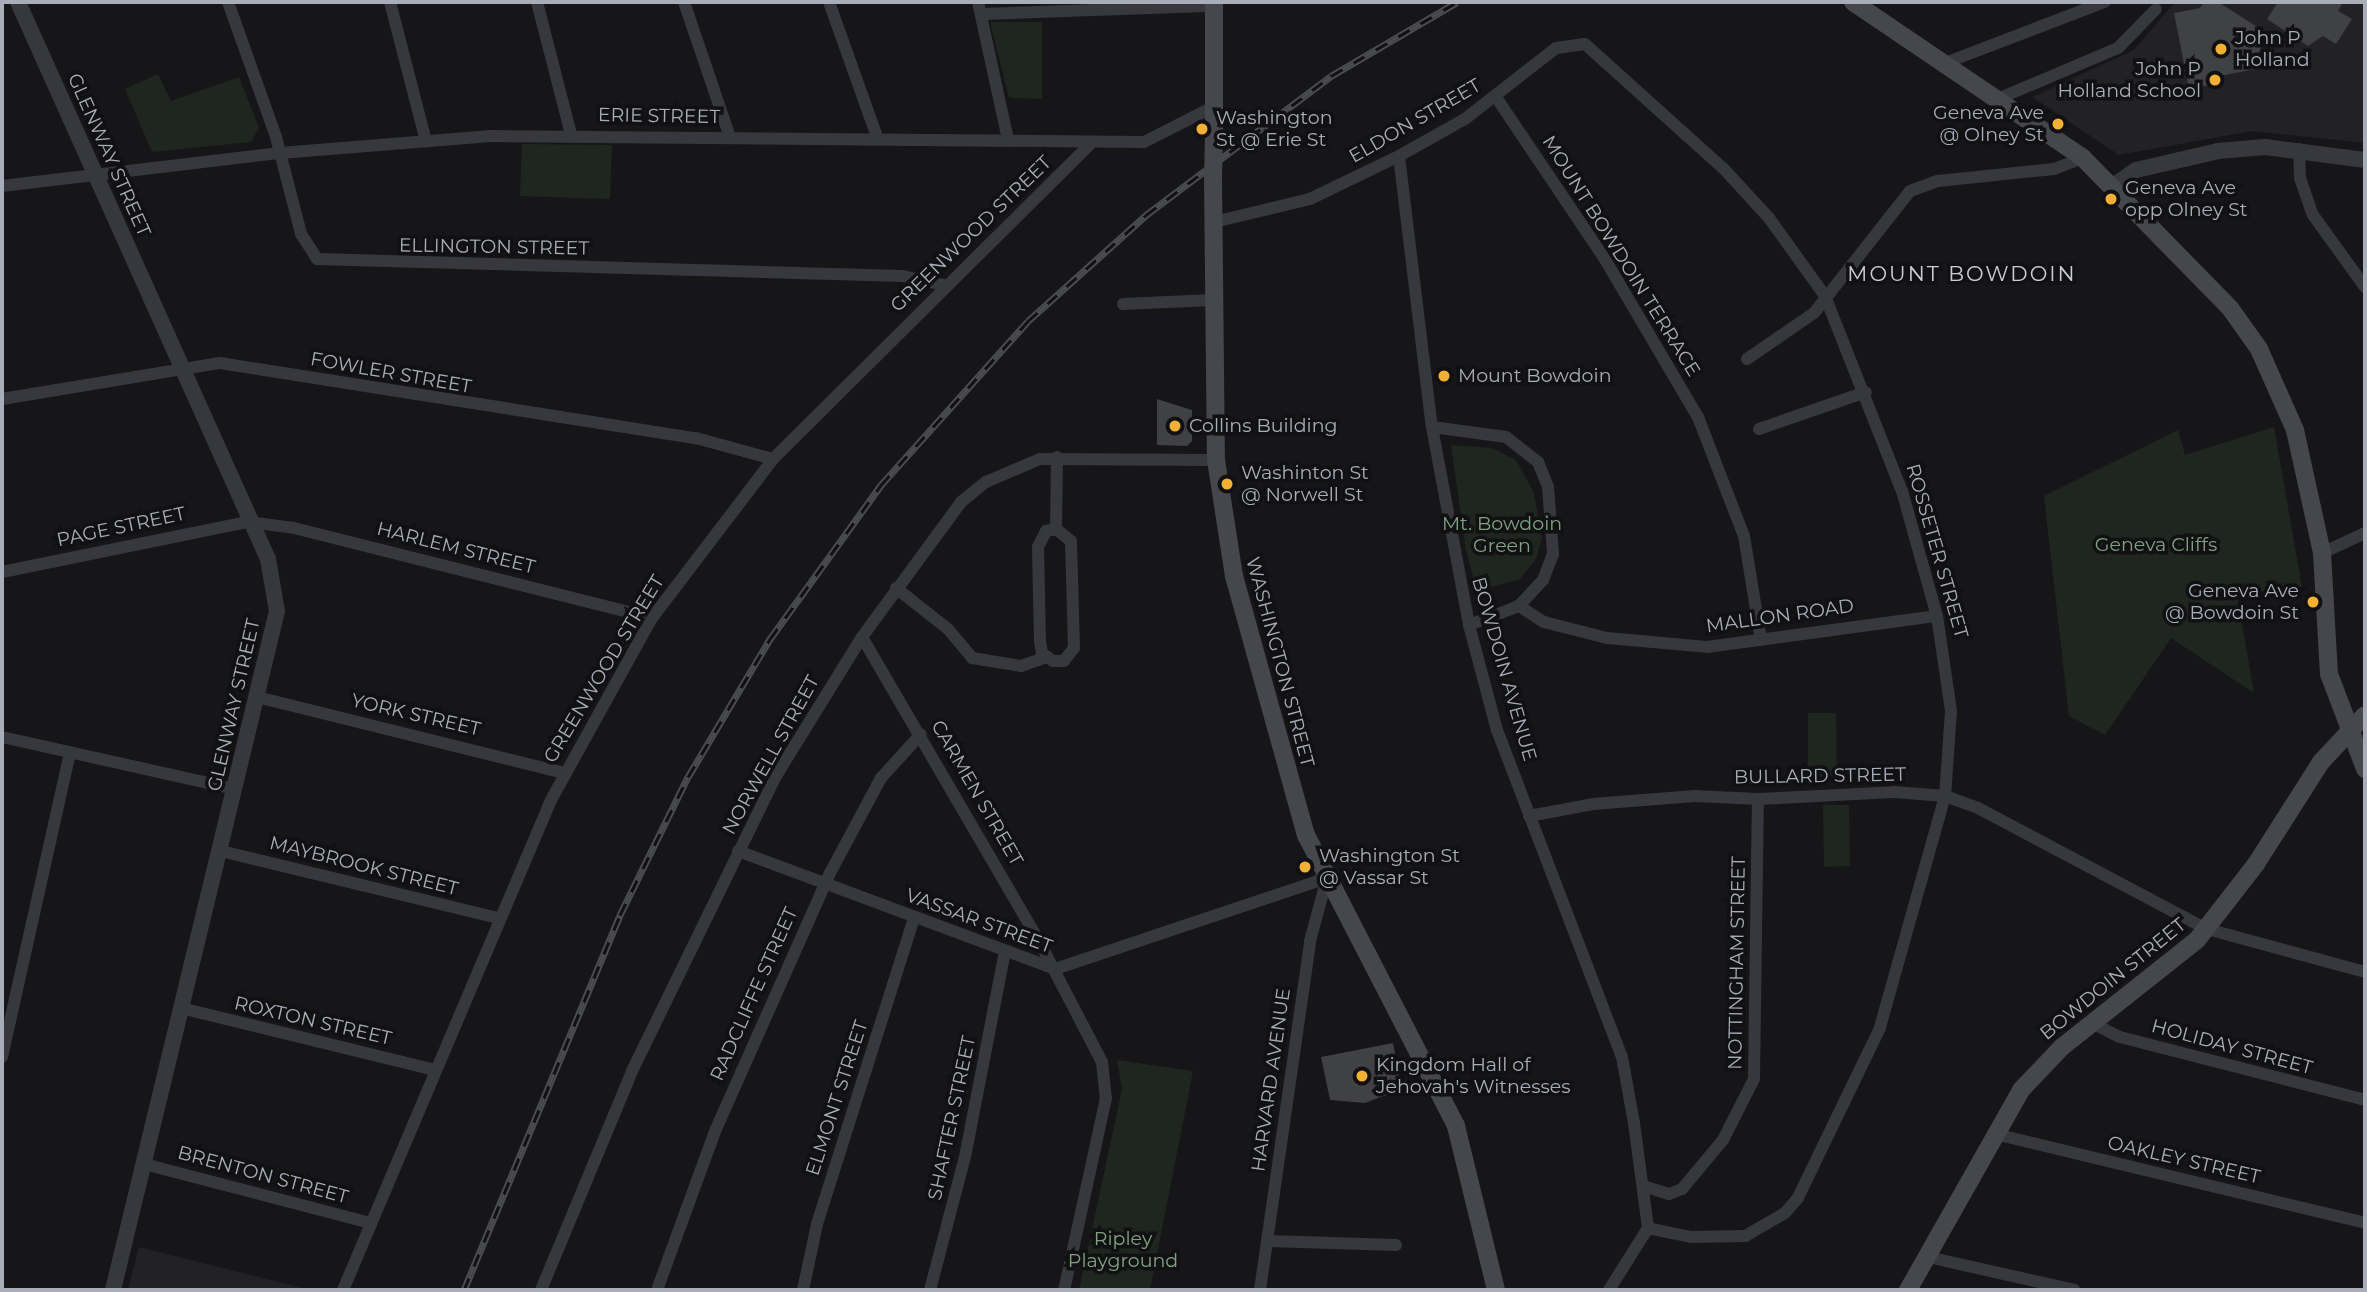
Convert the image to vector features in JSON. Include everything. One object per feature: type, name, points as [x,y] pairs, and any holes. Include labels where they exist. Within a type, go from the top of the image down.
[{"type":"main road","points":[[1853,2],[2000,98],[2083,158],[2230,308],[2259,349],[2295,430],[2322,553],[2329,674],[2365,769]]},
{"type":"main road","name":"WASHINGTON STREET","points":[[1214,4],[1213,300],[1216,460],[1234,576],[1296,802],[1327,878],[1456,1126],[1496,1290]]},
{"type":"main road","name":"BOWDOIN STREET","points":[[1908,1290],[1995,1134],[2038,1069],[2207,929],[2349,729],[2365,715]]},
{"type":"street","name":"GLENWAY STREET","points":[[18,2],[248,523],[268,559],[277,611],[113,1290]]},
{"type":"street","name":"ELLINGTON STREET","points":[[228,2],[281,153],[308,251],[332,263],[902,276],[944,285]]},
{"type":"street","points":[[390,2],[426,141]]},
{"type":"street","points":[[537,2],[571,134]]},
{"type":"street","points":[[684,2],[730,137]]},
{"type":"street","points":[[829,2],[877,137]]},
{"type":"street","points":[[1945,63],[2105,2]]},
{"type":"street","points":[[1007,140],[980,8],[1214,4]]},
{"type":"street","points":[[2000,98],[2118,48],[2156,9]]},
{"type":"street","name":"ELDON STREET","points":[[1214,222],[1310,199],[1399,156],[1496,97],[1556,48],[1584,44]]},
{"type":"street","name":"ROSSETER STREET","points":[[1584,44],[1604,55],[1724,169],[1769,218],[1825,296],[1866,392],[1902,491],[1937,616],[1951,711],[1945,796],[1880,1028],[1798,1198],[1785,1213],[1745,1236],[1691,1237],[1648,1228]]},
{"type":"street","name":"MOUNT BOWDOIN TERRACE","points":[[1496,97],[1603,256],[1698,417],[1744,536],[1760,640]]},
{"type":"street","name":"ERIE STREET","points":[[2,186],[281,153],[426,141],[571,134],[877,137],[1089,145],[1144,142],[1215,106]]},
{"type":"street","name":"GREENWOOD STREET","points":[[343,1290],[499,918],[564,773],[652,618],[773,459],[944,285],[1089,145]]},
{"type":"street","points":[[2113,186],[2136,170],[2183,158],[2265,147],[2299,149],[2365,160]]},
{"type":"street","points":[[2299,149],[2300,178],[2313,215],[2365,287]]},
{"type":"street","name":"BOWDOIN AVENUE","points":[[1399,156],[1432,427],[1469,625],[1497,730],[1622,1057],[1648,1228]]},
{"type":"street","points":[[1747,359],[1814,313],[1895,208],[1922,184],[2054,169],[2083,158]]},
{"type":"street","points":[[1123,303],[1213,300]]},
{"type":"street","name":"FOWLER STREET","points":[[2,399],[180,366],[220,363],[696,438],[773,459]]},
{"type":"street","points":[[1759,429],[1866,392]]},
{"type":"street","points":[[1432,427],[1506,437],[1538,462],[1548,487],[1553,554],[1543,580],[1519,606],[1469,625]]},
{"type":"street","points":[[896,588],[948,629],[972,658],[1021,666],[1047,657],[1064,661],[1074,648],[1071,541],[1056,528],[1057,457]]},
{"type":"street","name":"NORWELL STREET","points":[[541,1290],[626,1083],[776,776],[862,637],[896,588],[970,495],[1010,469],[1057,457],[1216,460]]},
{"type":"street","name":"PAGE STREET","points":[[2,572],[248,523]]},
{"type":"street","name":"HARLEM STREET","points":[[248,523],[320,534],[652,618]]},
{"type":"street","points":[[1047,657],[1040,642],[1038,547],[1046,531],[1056,528]]},
{"type":"street","points":[[2322,553],[2365,533]]},
{"type":"street","name":"MALLON ROAD","points":[[1519,606],[1544,622],[1606,638],[1707,647],[1937,616]]},
{"type":"street","name":"CARMEN STREET","points":[[862,637],[921,734],[1055,969],[1107,1080],[1065,1290]]},
{"type":"street","name":"YORK STREET","points":[[257,697],[564,773]]},
{"type":"street","name":"RADCLIFFE STREET","points":[[657,1290],[716,1129],[824,885],[881,778],[921,734]]},
{"type":"street","points":[[2,737],[235,789]]},
{"type":"street","points":[[2,1058],[70,753]]},
{"type":"street","name":"BULLARD STREET","points":[[1530,816],[1593,804],[1682,797],[1758,799],[1894,792],[1945,796],[1978,808],[2207,929],[2365,972]]},
{"type":"street","name":"NOTTINGHAM STREET","points":[[1643,1186],[1669,1194],[1682,1189],[1723,1140],[1754,1079],[1758,799]]},
{"type":"street","name":"MAYBROOK STREET","points":[[221,850],[499,918]]},
{"type":"street","name":"VASSAR STREET","points":[[738,851],[1055,969],[1327,878]]},
{"type":"street","name":"HARVARD AVENUE","points":[[1260,1290],[1310,941],[1327,878]]},
{"type":"street","name":"ELMONT STREET","points":[[803,1290],[817,1224],[915,918]]},
{"type":"street","name":"SHAFTER STREET","points":[[930,1290],[965,1157],[1005,952]]},
{"type":"street","name":"ROXTON STREET","points":[[181,1008],[436,1070]]},
{"type":"street","name":"HOLIDAY STREET","points":[[2092,1023],[2120,1037],[2365,1100]]},
{"type":"street","name":"OAKLEY STREET","points":[[1995,1134],[2365,1223]]},
{"type":"street","name":"BRENTON STREET","points":[[144,1164],[371,1223]]},
{"type":"street","points":[[1609,1290],[1648,1228]]},
{"type":"street","points":[[1267,1241],[1396,1245]]},
{"type":"street","points":[[1928,1257],[2074,1290]]},
{"type":"shaded area","name":"John P Holland School","points":[[2175,2],[2365,2],[2365,143],[2252,131],[2119,155],[2032,97],[2134,50]]},
{"type":"shaded area","points":[[139,1247],[311,1290],[128,1290]]},
{"type":"green space","points":[[990,22],[1042,22],[1042,99],[1009,98]]},
{"type":"green space","points":[[158,74],[171,101],[239,77],[259,128],[251,142],[152,152],[125,89]]},
{"type":"green space","points":[[522,144],[612,145],[610,199],[520,196]]},
{"type":"green space","name":"Geneva Cliffs","points":[[2274,427],[2302,587],[2237,594],[2254,693],[2171,638],[2105,735],[2069,716],[2044,496],[2178,430],[2185,455]]},
{"type":"green space","name":"Mt. Bowdoin Green","points":[[1451,445],[1492,448],[1516,460],[1534,493],[1542,538],[1536,559],[1519,580],[1477,590],[1466,551]]},
{"type":"green space","points":[[1808,713],[1836,713],[1837,776],[1808,777]]},
{"type":"green space","points":[[1823,805],[1849,805],[1850,866],[1824,867]]},
{"type":"green space","name":"Ripley Playground","points":[[1117,1060],[1193,1071],[1150,1290],[1079,1290],[1122,1089]]},
{"type":"building","name":"John P Holland","points":[[2204,2],[2218,2],[2270,35],[2258,53],[2261,68],[2214,77],[2215,84],[2189,89],[2174,13],[2200,8]]},
{"type":"building","points":[[2278,2],[2343,2],[2338,11],[2352,19],[2336,44],[2323,36],[2308,46],[2267,19]]},
{"type":"building","name":"Collins Building","points":[[1157,399],[1192,410],[1192,441],[1187,446],[1157,445]]},
{"type":"building","name":"Kingdom Hall of Jehovah's Witnesses","points":[[1393,1043],[1402,1089],[1365,1103],[1330,1100],[1321,1057]]},
{"type":"railway","points":[[464,1290],[620,915],[688,777],[770,639],[881,485],[1028,321],[1146,215],[1331,76],[1457,2]]},
{"type":"place","name":"John P Holland","points":[[2221,49]]},
{"type":"place","name":"John P Holland School","points":[[2215,80]]},
{"type":"place","name":"Geneva Ave @ Olney St","points":[[2058,124]]},
{"type":"place","name":"Washington St @ Erie St","points":[[1202,129]]},
{"type":"place","name":"Geneva Ave opp Olney St","points":[[2111,199]]},
{"type":"place","name":"Mount Bowdoin","points":[[1444,376]]},
{"type":"place","name":"Collins Building","points":[[1175,426]]},
{"type":"place","name":"Washinton St @ Norwell St","points":[[1227,484]]},
{"type":"place","name":"Geneva Ave @ Bowdoin St","points":[[2313,602]]},
{"type":"place","name":"Washington St @ Vassar St","points":[[1305,867]]},
{"type":"place","name":"Kingdom Hall of Jehovah's Witnesses","points":[[1362,1076]]},
{"type":"district","name":"MOUNT BOWDOIN","points":[[1962,274]]}]
